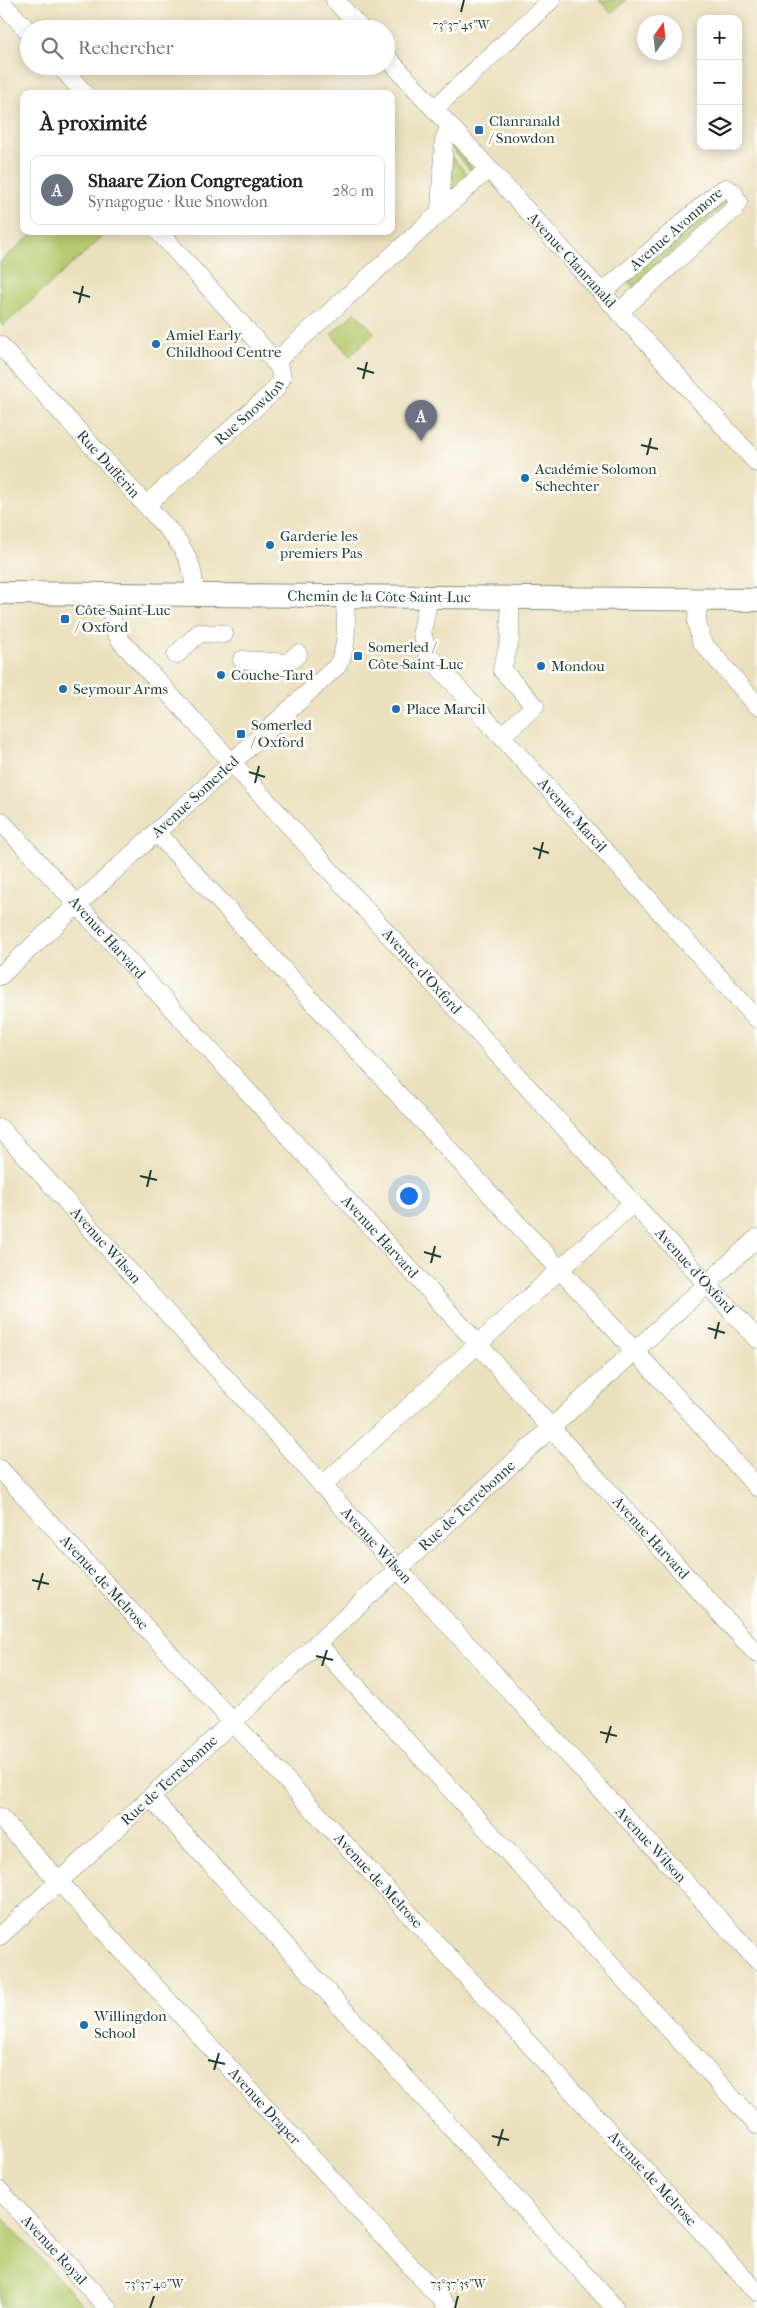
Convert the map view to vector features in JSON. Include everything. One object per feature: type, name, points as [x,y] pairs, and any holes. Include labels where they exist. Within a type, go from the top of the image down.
[{"type":"main road","name":"Chemin de la Côte-Saint-Luc","points":[[0,593],[757,600]]},
{"type":"street","points":[[335,0],[353,20]]},
{"type":"street","points":[[434,109],[551,0]]},
{"type":"street","points":[[0,1],[20,22]]},
{"type":"street","name":"Avenue Clanranald","points":[[395,66],[757,463]]},
{"type":"street","points":[[68,75],[81,90]]},
{"type":"street","points":[[440,212],[444,140],[452,128]]},
{"type":"street","name":"Rue Snowdon","points":[[146,505],[275,390],[282,377],[275,362],[488,169]]},
{"type":"street","name":"Avenue Avonmore","points":[[602,293],[717,193],[726,188],[733,192],[738,202],[734,209],[619,312]]},
{"type":"street","points":[[162,235],[275,362]]},
{"type":"street","name":"Rue Dufferin","points":[[0,345],[146,505],[187,553],[192,568],[195,595]]},
{"type":"street","name":"Avenue d'Oxford","points":[[112,594],[113,627],[121,641],[757,1339]]},
{"type":"street","name":"Avenue Somerled","points":[[0,976],[337,666],[346,642],[345,596]]},
{"type":"street","name":"Avenue Marcil","points":[[429,597],[422,632],[428,655],[757,1019]]},
{"type":"street","points":[[501,736],[534,706],[502,670],[510,639],[510,598]]},
{"type":"street","points":[[698,599],[697,623],[701,641],[757,705]]},
{"type":"street","points":[[176,654],[198,633],[224,634]]},
{"type":"street","points":[[242,660],[288,663],[298,654]]},
{"type":"street","name":"Avenue Harvard","points":[[0,820],[478,1344],[550,1427],[757,1654]]},
{"type":"street","points":[[156,832],[634,1350],[757,1487]]},
{"type":"street","name":"Avenue Wilson","points":[[0,1128],[322,1486],[757,1960]]},
{"type":"street","points":[[322,1486],[632,1204]]},
{"type":"street","name":"Rue de Terrebonne","points":[[0,1936],[757,1238]]},
{"type":"street","name":"Avenue de Melrose","points":[[0,1469],[757,2292]]},
{"type":"street","points":[[317,1643],[757,2125]]},
{"type":"street","points":[[151,1798],[615,2308]]},
{"type":"street","name":"Avenue Draper","points":[[0,1818],[65,1876],[449,2308]]},
{"type":"street","name":"Avenue Royal","points":[[0,2191],[108,2308]]},
{"type":"green space","points":[[599,0],[626,0],[611,13]]},
{"type":"green space","points":[[453,146],[473,169],[471,171],[451,148]]},
{"type":"green space","points":[[450,155],[469,176],[450,193],[449,191]]},
{"type":"green space","points":[[724,194],[727,202],[635,286],[630,284],[628,281]]},
{"type":"green space","points":[[31,235],[105,235],[3,326],[0,322],[0,262]]},
{"type":"green space","points":[[355,312],[375,333],[350,356],[331,334]]},
{"type":"green space","points":[[0,2215],[86,2308],[0,2308]]},
{"type":"place","name":"Clanranald / Snowdon","points":[[479,130]]},
{"type":"place","name":"Amiel Early Childhood Centre","points":[[156,344]]},
{"type":"place","name":"Shaare Zion Congregation","points":[[421,441]]},
{"type":"place","name":"Académie Solomon Schechter","points":[[525,478]]},
{"type":"place","name":"Garderie les premiers Pas","points":[[270,545]]},
{"type":"place","name":"Côte-Saint-Luc / Oxford","points":[[65,619]]},
{"type":"place","name":"Somerled / Côte-Saint-Luc","points":[[358,656]]},
{"type":"place","name":"Mondou","points":[[541,666]]},
{"type":"place","name":"Couche-Tard","points":[[221,675]]},
{"type":"place","name":"Seymour Arms","points":[[63,689]]},
{"type":"place","name":"Place Marcil","points":[[396,709]]},
{"type":"place","name":"Somerled / Oxford","points":[[241,734]]},
{"type":"place","name":"Willingdon School","points":[[84,2025]]}]
